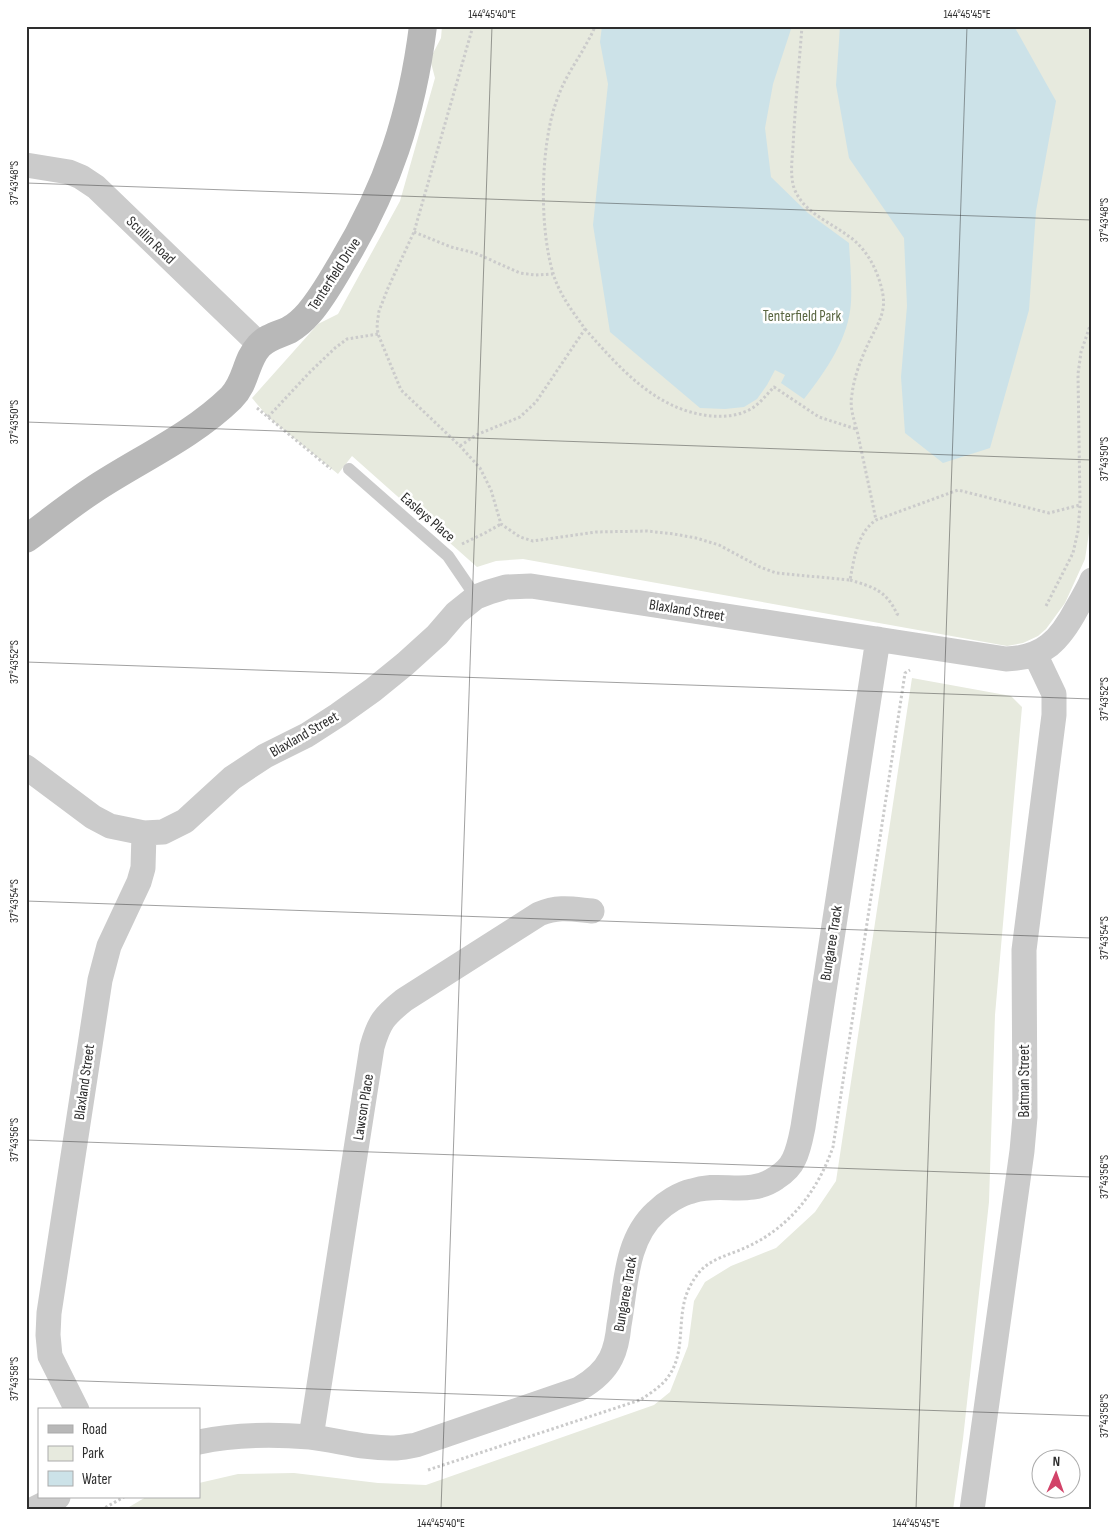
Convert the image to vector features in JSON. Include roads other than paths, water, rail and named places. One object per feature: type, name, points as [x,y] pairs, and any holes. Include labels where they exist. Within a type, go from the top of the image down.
[{"type":"street","name":"Tenterfield Drive","points":[[260,344],[298,324],[309,313],[327,289],[355,242],[375,203],[393,159],[418,67],[424,26]]},
{"type":"street","name":"Scullin Road","points":[[26,165],[69,172],[96,187],[260,344]]},
{"type":"street","points":[[26,539],[92,490],[188,431],[221,407],[237,391],[244,380],[253,354],[260,344]]},
{"type":"street","points":[[1035,654],[1049,646],[1065,630],[1092,580]]},
{"type":"street","name":"Blaxland Street","points":[[76,1408],[50,1356],[48,1335],[49,1313],[100,980],[109,946],[139,882],[142,868],[144,833],[163,832],[184,821],[232,778],[265,756],[306,735],[373,690],[405,664],[456,613],[476,597],[506,587],[531,586],[1006,659],[1035,654]]},
{"type":"street","name":"Bungaree Track","points":[[200,1442],[270,1434],[377,1447],[416,1446],[579,1389],[590,1383],[600,1374],[612,1356],[634,1245],[642,1228],[656,1212],[673,1199],[692,1190],[718,1187],[757,1188],[772,1181],[789,1169],[798,1150],[803,1126],[878,639]]},
{"type":"street","name":"Batman Street","points":[[972,1510],[1022,1151],[1025,1117],[1024,950],[1054,715],[1054,694],[1035,654]]},
{"type":"street","points":[[26,767],[93,817],[110,826],[144,833]]},
{"type":"street","name":"Lawson Place","points":[[311,1438],[372,1047],[380,1023],[390,1011],[404,1000],[539,914],[552,909],[563,908],[592,911]]},
{"type":"street","points":[[32,1510],[56,1498]]},
{"type":"lane","name":"Easleys Place","points":[[349,469],[448,556],[476,597]]},
{"type":"water","points":[[602,26],[792,26],[773,84],[765,128],[771,177],[808,213],[849,243],[851,280],[849,315],[841,341],[828,365],[804,399],[781,383],[785,375],[775,370],[757,399],[744,407],[725,409],[700,408],[610,332],[593,225],[608,84],[600,42]]},
{"type":"water","points":[[840,26],[1014,26],[1056,101],[1036,211],[1029,310],[990,448],[943,463],[905,433],[901,377],[907,306],[904,238],[849,158],[836,85]]},
{"type":"park label","name":"Tenterfield Park","points":[[802,316]]}]
